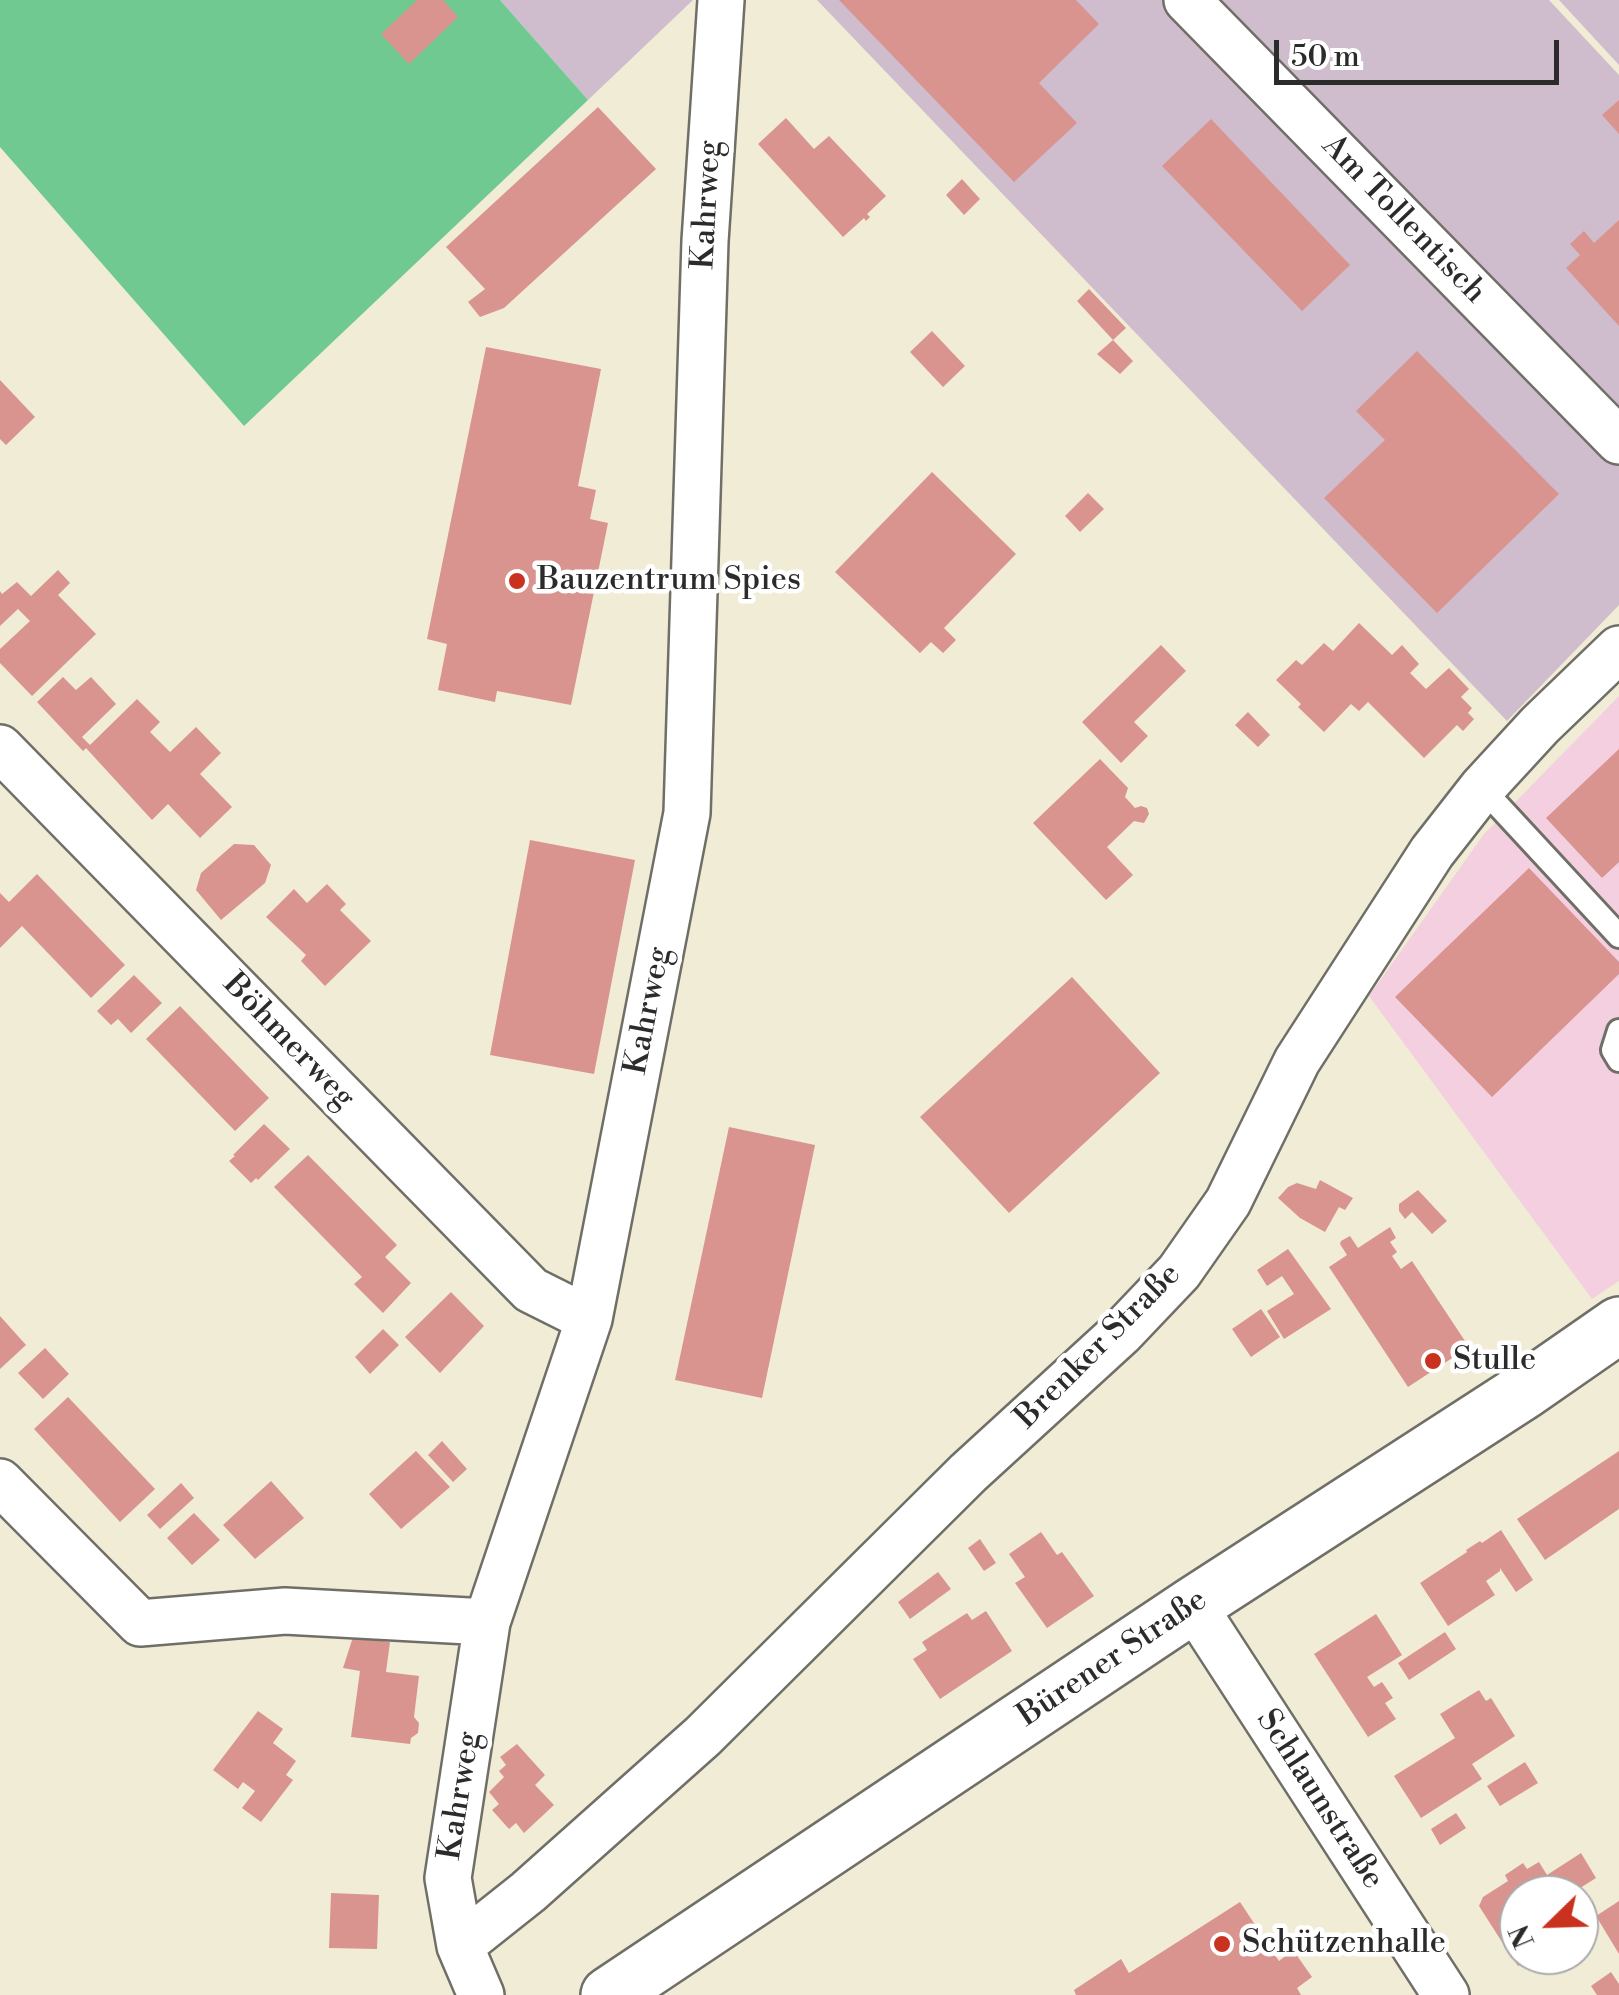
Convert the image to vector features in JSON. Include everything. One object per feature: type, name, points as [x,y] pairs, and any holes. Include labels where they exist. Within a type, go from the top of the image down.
[{"type":"main road","name":"Bürener Straße","points":[[609,1995],[1619,1325]]},
{"type":"street","name":"Kahrweg","points":[[481,1995],[460,1946],[448,1878],[487,1622],[590,1318],[687,813],[706,241],[721,0]]},
{"type":"street","name":"Am Tollentisch","points":[[1187,0],[1619,441]]},
{"type":"street","name":"Brenker Straße","points":[[460,1946],[528,1892],[702,1736],[968,1474],[1122,1333],[1179,1272],[1228,1202],[1297,1061],[1432,852],[1482,788],[1619,649]]},
{"type":"street","name":"Böhmerweg","points":[[0,748],[531,1290],[590,1318]]},
{"type":"street","points":[[0,1482],[140,1623],[285,1611],[487,1622]]},
{"type":"street","name":"Schlaunstraße","points":[[1193,1605],[1446,1995]]},
{"type":"lane","points":[[1482,788],[1619,936]]},
{"type":"lane","points":[[1619,1030],[1613,1050],[1619,1060]]},
{"type":"shaded area","points":[[500,0],[693,0],[588,100]]},
{"type":"shaded area","points":[[817,0],[1549,0],[1619,75],[1619,605],[1507,721]]},
{"type":"shaded area","points":[[1559,0],[1619,0],[1619,65]]},
{"type":"shaded area","points":[[1619,696],[1619,1281],[1592,1299],[1369,996],[1484,834]]},
{"type":"green space","points":[[0,0],[500,0],[588,100],[244,426],[0,147]]},
{"type":"building","points":[[417,0],[443,0],[458,17],[409,64],[381,34]]},
{"type":"building","points":[[839,0],[1076,0],[1099,24],[1039,83],[1077,123],[1014,182]]},
{"type":"building","points":[[1619,100],[1619,134],[1602,115]]},
{"type":"building","points":[[598,107],[656,169],[504,308],[480,317],[468,302],[485,289],[446,247]]},
{"type":"building","points":[[786,118],[814,149],[829,136],[886,196],[867,214],[870,217],[866,221],[864,218],[843,237],[758,144]]},
{"type":"building","points":[[1211,119],[1350,265],[1302,311],[1162,166]]},
{"type":"building","points":[[962,179],[980,199],[964,215],[946,195]]},
{"type":"building","points":[[1619,220],[1619,326],[1566,268],[1580,255],[1570,244],[1584,231],[1594,243]]},
{"type":"building","points":[[1089,289],[1126,328],[1113,340],[1077,301]]},
{"type":"building","points":[[932,331],[965,366],[943,387],[910,352]]},
{"type":"building","points":[[1113,340],[1133,361],[1120,374],[1097,354]]},
{"type":"building","name":"Bauzentrum Spies","points":[[486,347],[601,369],[578,486],[596,490],[590,519],[608,523],[571,705],[497,691],[495,702],[438,690],[447,644],[427,639]]},
{"type":"building","points":[[1417,351],[1559,494],[1437,613],[1324,498],[1385,440],[1356,411]]},
{"type":"building","points":[[0,380],[35,417],[6,445],[0,439]]},
{"type":"building","points":[[932,472],[1016,554],[944,628],[956,640],[943,653],[931,642],[920,653],[835,572]]},
{"type":"building","points":[[1088,493],[1104,509],[1080,532],[1065,516]]},
{"type":"building","points":[[58,570],[70,583],[58,595],[96,634],[32,696],[0,663],[0,649],[30,621],[18,609],[0,626],[0,591],[2,594],[17,582],[31,596]]},
{"type":"building","points":[[1359,623],[1392,655],[1402,645],[1419,664],[1410,673],[1426,689],[1449,668],[1469,689],[1461,697],[1472,708],[1468,713],[1474,719],[1463,731],[1457,725],[1424,758],[1368,702],[1359,711],[1351,704],[1324,732],[1298,707],[1301,704],[1276,680],[1296,660],[1302,665],[1324,643],[1333,651]]},
{"type":"building","points":[[1161,645],[1186,671],[1134,722],[1148,736],[1121,763],[1082,722]]},
{"type":"building","points":[[63,677],[76,690],[91,677],[116,704],[82,737],[90,745],[137,699],[160,722],[150,732],[170,752],[196,727],[221,753],[200,774],[232,807],[200,838],[168,804],[152,820],[37,702]]},
{"type":"building","points":[[1248,712],[1270,735],[1258,747],[1235,725]]},
{"type":"building","points":[[1619,749],[1619,862],[1602,878],[1546,818]]},
{"type":"building","points":[[1100,759],[1128,788],[1125,797],[1135,808],[1147,808],[1149,814],[1144,823],[1134,821],[1107,847],[1133,875],[1106,900],[1033,823]]},
{"type":"building","points":[[530,840],[635,860],[594,1074],[490,1055]]},
{"type":"building","points":[[234,844],[254,845],[271,865],[265,883],[221,920],[196,890],[201,873]]},
{"type":"building","points":[[1529,868],[1619,962],[1619,974],[1492,1097],[1395,997]]},
{"type":"building","points":[[37,874],[125,965],[91,998],[22,926],[0,948],[0,893],[9,902]]},
{"type":"building","points":[[327,884],[346,904],[340,910],[371,941],[325,986],[301,961],[306,955],[266,917],[294,889],[307,903]]},
{"type":"building","points":[[134,975],[162,1003],[131,1033],[118,1019],[111,1025],[97,1011]]},
{"type":"building","points":[[1072,977],[1160,1073],[1009,1213],[920,1117]]},
{"type":"building","points":[[180,1006],[269,1098],[235,1131],[146,1039]]},
{"type":"building","points":[[264,1124],[290,1149],[251,1183],[229,1161]]},
{"type":"building","points":[[729,1127],[815,1145],[762,1398],[675,1380]]},
{"type":"building","points":[[308,1155],[397,1245],[385,1257],[411,1283],[383,1313],[354,1284],[362,1277],[274,1187]]},
{"type":"building","points":[[1320,1180],[1353,1198],[1345,1210],[1339,1207],[1325,1232],[1300,1218],[1278,1198],[1297,1183],[1316,1189]]},
{"type":"building","points":[[1418,1190],[1447,1221],[1432,1234],[1412,1212],[1405,1219],[1399,1211],[1399,1204]]},
{"type":"building","points":[[1390,1227],[1396,1238],[1390,1242],[1397,1252],[1392,1256],[1401,1269],[1412,1261],[1469,1347],[1408,1387],[1329,1267],[1347,1255],[1341,1241],[1350,1236],[1358,1248]]},
{"type":"building","points":[[1288,1249],[1331,1309],[1284,1339],[1267,1311],[1294,1294],[1282,1276],[1267,1286],[1257,1270]]},
{"type":"building","points":[[451,1292],[484,1326],[440,1373],[405,1337]]},
{"type":"building","points":[[1261,1309],[1280,1337],[1251,1357],[1232,1329]]},
{"type":"building","points":[[0,1316],[26,1345],[0,1369]]},
{"type":"building","points":[[383,1329],[399,1345],[370,1374],[355,1357]]},
{"type":"building","points":[[45,1348],[69,1374],[43,1399],[18,1373]]},
{"type":"building","points":[[68,1397],[155,1489],[120,1522],[34,1429]]},
{"type":"building","points":[[442,1441],[467,1469],[453,1482],[428,1455]]},
{"type":"building","points":[[416,1451],[450,1487],[401,1529],[369,1494]]},
{"type":"building","points":[[1619,1451],[1619,1509],[1545,1560],[1517,1519]]},
{"type":"building","points":[[271,1481],[304,1518],[255,1559],[223,1525]]},
{"type":"building","points":[[181,1483],[194,1498],[160,1529],[147,1515]]},
{"type":"building","points":[[194,1513],[220,1540],[192,1565],[167,1538]]},
{"type":"building","points":[[1501,1530],[1533,1580],[1516,1592],[1500,1568],[1486,1581],[1495,1595],[1448,1626],[1420,1583]]},
{"type":"building","points":[[1041,1532],[1057,1555],[1062,1552],[1094,1596],[1047,1628],[1015,1583],[1025,1577],[1009,1554]]},
{"type":"building","points":[[980,1539],[996,1563],[984,1571],[968,1548]]},
{"type":"building","points":[[938,1572],[951,1589],[910,1619],[898,1602]]},
{"type":"building","points":[[986,1611],[1012,1651],[940,1699],[913,1659],[927,1650],[922,1642],[967,1613],[972,1620]]},
{"type":"building","points":[[1376,1614],[1402,1655],[1367,1677],[1374,1687],[1382,1682],[1393,1698],[1385,1703],[1396,1719],[1368,1737],[1314,1654]]},
{"type":"building","points":[[1445,1632],[1456,1649],[1409,1680],[1398,1663]]},
{"type":"building","points":[[353,1637],[390,1642],[386,1672],[419,1676],[414,1717],[419,1723],[418,1733],[410,1744],[351,1737],[360,1671],[343,1668]]},
{"type":"building","points":[[1479,1690],[1486,1701],[1491,1698],[1515,1736],[1472,1764],[1482,1779],[1421,1818],[1394,1776],[1455,1738],[1440,1714]]},
{"type":"building","points":[[258,1711],[283,1729],[273,1743],[296,1761],[286,1775],[293,1780],[261,1822],[242,1808],[255,1791],[243,1782],[238,1789],[213,1770]]},
{"type":"building","points":[[517,1744],[545,1775],[535,1785],[554,1805],[524,1833],[516,1823],[509,1829],[492,1810],[499,1804],[489,1792],[504,1777],[499,1771],[506,1765],[500,1757]]},
{"type":"building","points":[[1525,1762],[1538,1783],[1500,1806],[1487,1786]]},
{"type":"building","points":[[1456,1813],[1466,1828],[1440,1845],[1431,1829]]},
{"type":"building","points":[[1581,1853],[1594,1875],[1547,1875]]},
{"type":"building","points":[[1539,1862],[1547,1875],[1505,1875],[1523,1863],[1527,1869]]},
{"type":"building","points":[[1499,1887],[1499,1937],[1479,1906],[1483,1897]]},
{"type":"building","points":[[331,1893],[379,1895],[377,1949],[329,1948]]},
{"type":"building","points":[[1619,1901],[1619,1954],[1599,1921],[1599,1914]]},
{"type":"building","name":"Schützenhalle","points":[[1240,1902],[1279,1961],[1293,1950],[1312,1977],[1297,1988],[1301,1995],[1076,1995],[1074,1990],[1121,1959],[1129,1973]]},
{"type":"building","points":[[1611,1972],[1619,1984],[1619,1995],[1597,1995],[1591,1986]]},
{"type":"place","name":"Bauzentrum Spies","points":[[517,581]]},
{"type":"place","name":"Stulle","points":[[1433,1361]]},
{"type":"place","name":"Schützenhalle","points":[[1222,1944]]}]
